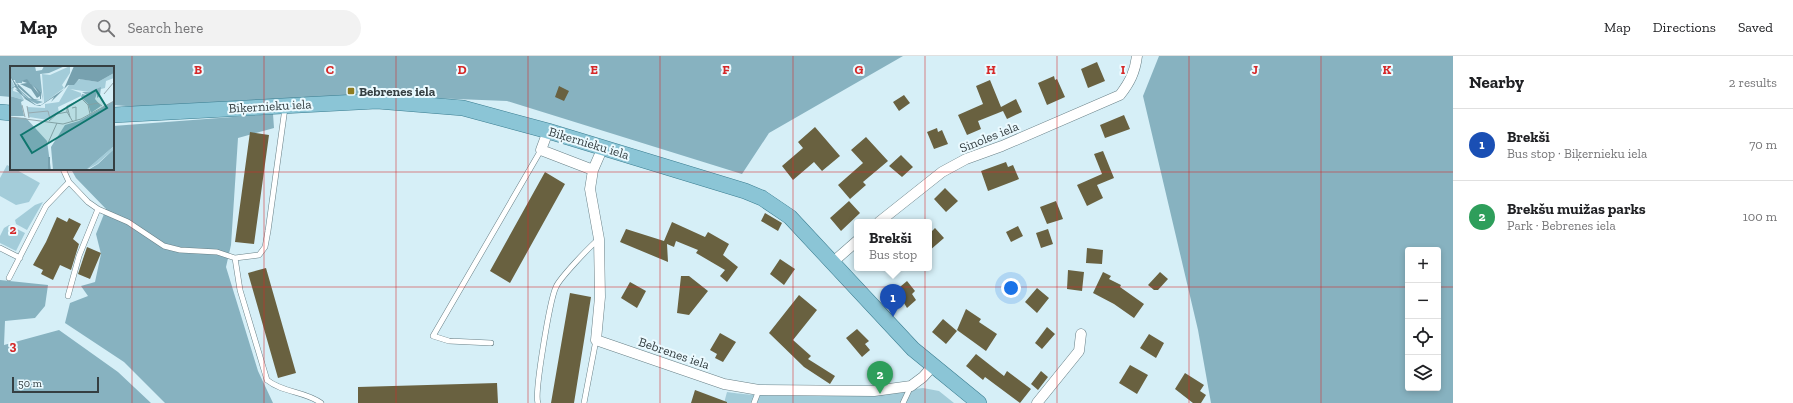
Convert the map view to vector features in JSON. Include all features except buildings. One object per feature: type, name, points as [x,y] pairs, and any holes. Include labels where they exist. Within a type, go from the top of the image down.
[{"type":"main road","name":"Biķernieku iela","points":[[114,115],[377,101],[463,108],[603,147],[762,198],[790,217],[913,349],[932,367],[979,403]]},
{"type":"main road","points":[[0,112],[10,113]]},
{"type":"street","name":"Sinoles iela","points":[[883,219],[942,172],[966,159],[1002,146],[1120,95],[1129,83],[1135,69],[1137,56]]},
{"type":"street","points":[[548,131],[541,150],[592,170]]},
{"type":"street","points":[[596,340],[600,297],[599,239],[590,189],[592,170],[603,147]]},
{"type":"street","points":[[833,262],[854,244]]},
{"type":"street","points":[[1037,403],[1079,351],[1081,334]]},
{"type":"street","name":"Bebrenes iela","points":[[596,340],[724,384],[759,390],[874,391],[911,386]]},
{"type":"street","points":[[911,386],[923,378],[932,367]]},
{"type":"lane","points":[[63,170],[69,182],[88,202],[98,209],[128,222],[164,246],[180,250],[217,252],[235,258],[258,255],[265,247],[285,105]]},
{"type":"lane","points":[[491,343],[449,341],[433,336],[541,150]]},
{"type":"lane","points":[[9,278],[46,206],[69,182]]},
{"type":"lane","points":[[68,296],[79,256],[98,209]]},
{"type":"lane","points":[[538,403],[538,373],[556,287],[591,245],[599,239]]},
{"type":"lane","points":[[0,248],[20,258]]},
{"type":"lane","points":[[235,258],[240,290],[267,380],[276,387],[322,403]]},
{"type":"lane","points":[[584,403],[596,340]]},
{"type":"lane","points":[[903,403],[911,386]]},
{"type":"lane","points":[[754,403],[759,390]]},
{"type":"shaded area","points":[[0,56],[903,56],[769,133],[742,174],[507,101],[355,95],[152,108],[114,105],[114,66],[10,66],[10,97],[0,96]]},
{"type":"shaded area","points":[[1159,56],[1453,56],[1453,403],[1211,403],[1198,330],[1143,96]]},
{"type":"shaded area","points":[[273,114],[274,128],[238,138],[231,245],[226,267],[258,371],[273,403],[165,403],[124,362],[65,323],[70,303],[88,296],[81,286],[95,282],[101,254],[96,234],[106,209],[76,178],[72,170],[114,170],[114,126]]},
{"type":"shaded area","points":[[7,165],[10,166],[10,170],[17,170],[40,183],[29,202],[16,205],[0,196],[0,178]]},
{"type":"shaded area","points":[[43,202],[27,230],[16,224],[15,220],[35,205]]},
{"type":"shaded area","points":[[9,225],[25,233],[16,251],[0,243],[0,236],[4,228]]},
{"type":"shaded area","points":[[0,280],[48,285],[45,306],[35,318],[5,321],[4,345],[59,330],[118,372],[151,403],[0,403]]},
{"type":"shaded area","points":[[923,388],[939,391],[954,403],[724,403],[727,392],[785,396],[893,391]]},
{"type":"place","name":"Bebrenes iela","points":[[351,91]]},
{"type":"place","name":"Brekši","points":[[893,317]]},
{"type":"place","name":"Brekšu muižas parks","points":[[880,394]]}]
